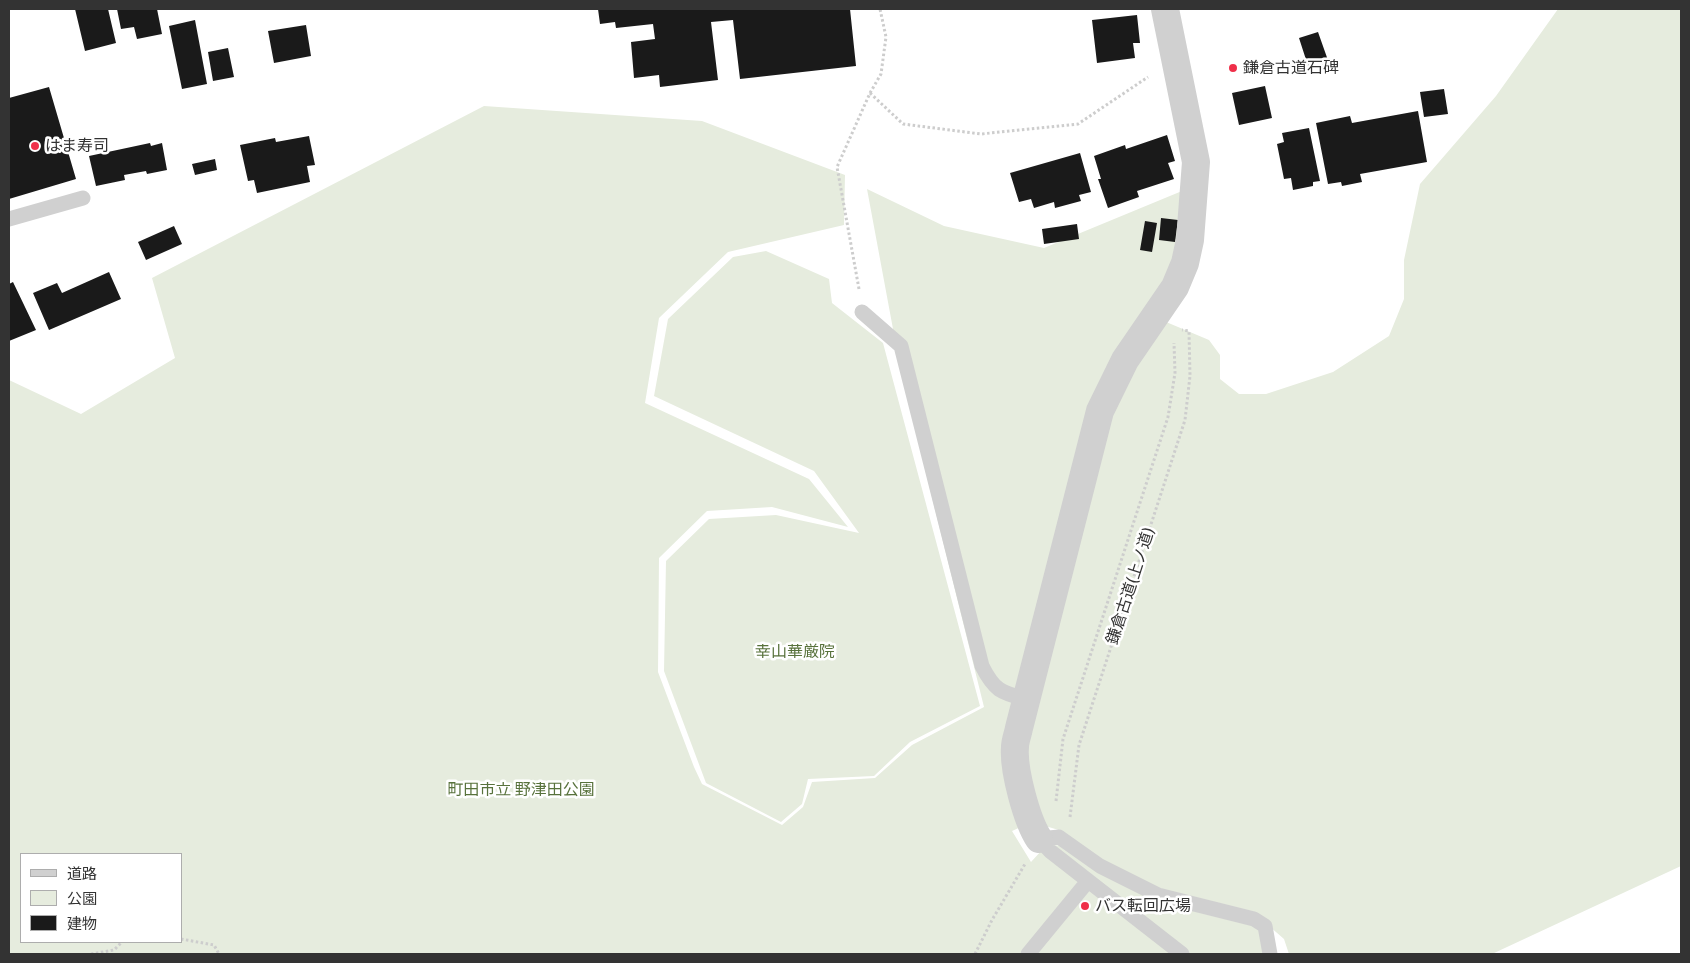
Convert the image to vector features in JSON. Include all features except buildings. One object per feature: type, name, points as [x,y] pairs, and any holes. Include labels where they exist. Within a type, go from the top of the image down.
[{"type":"street","points":[[1053,839],[1031,825],[1016,765],[1015,747],[1100,412],[1125,360],[1175,287],[1185,263],[1190,240],[1195,191],[1194,154],[1165,9]]},
{"type":"lane","points":[[9,219],[82,198]]},
{"type":"lane","points":[[862,312],[901,346],[982,666],[990,683],[1006,694],[1026,699]]},
{"type":"lane","points":[[1182,954],[1050,851],[1053,839],[1100,866],[1158,895],[1254,919],[1265,926],[1270,954]]},
{"type":"lane","points":[[1028,954],[1088,881]]},
{"type":"path","points":[[862,312],[838,167],[870,93],[881,74],[886,37],[880,9]]},
{"type":"path","points":[[870,93],[903,124],[981,134],[1078,124],[1174,60]]},
{"type":"path","points":[[975,954],[992,920],[1053,839],[1063,739],[1168,417],[1175,373],[1174,330],[1167,318],[1159,310]]},
{"type":"path","name":"鎌倉古道(上ノ道)","points":[[1053,839],[1080,745],[1185,420],[1190,376],[1189,331]]},
{"type":"path","points":[[182,939],[214,945],[219,954]]},
{"type":"path","points":[[91,954],[114,950],[121,943]]},
{"type":"green space","name":"町田市立 野津田公園","points":[[1558,9],[1681,9],[1681,866],[1492,954],[1289,954],[1284,939],[1253,912],[1165,890],[1120,874],[1062,831],[1032,822],[1012,831],[1031,862],[1042,850],[1052,845],[1066,846],[1097,870],[1253,924],[1261,929],[1265,954],[9,954],[9,380],[81,414],[175,358],[152,278],[484,106],[702,121],[845,175],[844,225],[728,252],[659,318],[645,403],[809,479],[848,527],[772,507],[707,511],[659,558],[658,672],[694,767],[702,784],[782,825],[803,807],[812,782],[875,778],[912,745],[984,707],[901,372],[867,189],[944,226],[1044,248],[1182,191],[1179,239],[1159,319],[1209,340],[1220,355],[1220,379],[1239,394],[1266,394],[1333,372],[1389,336],[1404,299],[1404,260],[1420,184],[1496,96]]},
{"type":"green space","name":"幸山華厳院","points":[[766,251],[829,279],[832,303],[883,343],[980,706],[910,742],[874,776],[808,779],[802,804],[781,822],[706,783],[664,671],[666,561],[709,519],[776,515],[859,533],[814,471],[654,396],[668,319],[733,257]]},
{"type":"place","name":"鎌倉古道石碑","points":[[1233,68]]},
{"type":"place","name":"はま寿司","points":[[35,146]]},
{"type":"place","name":"バス転回広場","points":[[1085,906]]}]
